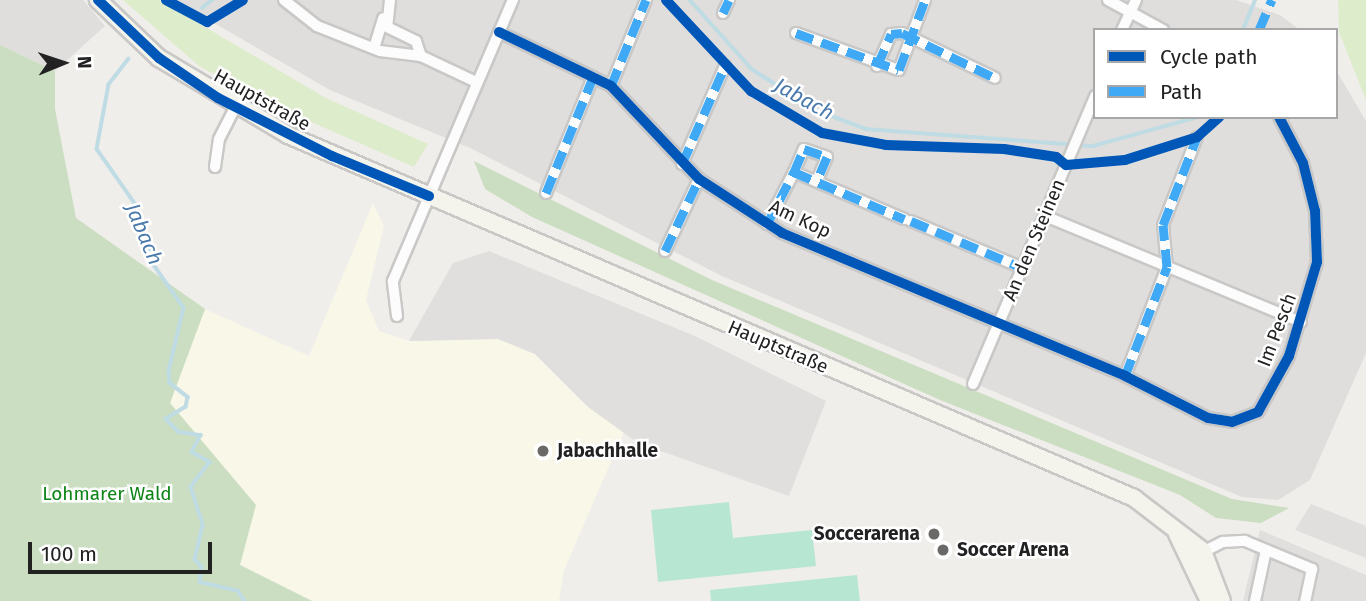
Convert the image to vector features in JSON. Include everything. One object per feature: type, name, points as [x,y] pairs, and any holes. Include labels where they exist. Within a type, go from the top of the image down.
[{"type":"main road","name":"Hauptstraße","points":[[98,0],[159,58],[235,107],[429,196],[1113,488],[1170,524],[1197,555]]},
{"type":"main road","points":[[1197,555],[1208,595]]},
{"type":"main road","points":[[1197,555],[1223,601]]},
{"type":"street","points":[[284,0],[317,26],[375,45],[400,57],[421,56],[476,82]]},
{"type":"street","points":[[375,45],[390,0]]},
{"type":"street","points":[[397,316],[393,281],[513,0]]},
{"type":"street","points":[[611,86],[646,0]]},
{"type":"street","points":[[723,13],[729,0]]},
{"type":"street","points":[[796,33],[877,66],[899,70],[913,42],[925,0]]},
{"type":"street","points":[[1108,0],[1159,28]]},
{"type":"street","points":[[1123,28],[1136,0]]},
{"type":"street","points":[[383,18],[387,27],[416,41],[421,56]]},
{"type":"street","name":"Am Kop","points":[[499,32],[611,86],[682,164],[699,179],[767,225],[1125,376]]},
{"type":"street","points":[[877,66],[891,34],[902,33],[913,42],[995,78]]},
{"type":"street","points":[[682,164],[725,66]]},
{"type":"street","points":[[546,193],[593,78]]},
{"type":"street","name":"An den Steinen","points":[[973,384],[1093,101]]},
{"type":"street","points":[[215,167],[219,139],[235,107]]},
{"type":"street","name":"Im Pesch","points":[[1125,376],[1208,418],[1243,423],[1265,401],[1301,322],[1317,262],[1315,211],[1303,163],[1280,119]]},
{"type":"street","points":[[1125,376],[1167,267],[1163,225],[1197,137]]},
{"type":"street","points":[[767,225],[804,149],[827,157],[817,181]]},
{"type":"street","points":[[794,172],[1023,268]]},
{"type":"street","points":[[665,251],[699,179]]},
{"type":"street","points":[[1045,216],[1301,322]]},
{"type":"street","points":[[1197,555],[1245,541],[1312,569],[1305,601]]},
{"type":"street","points":[[1255,601],[1266,550]]},
{"type":"shaded area","points":[[0,0],[83,0],[105,26],[55,71],[0,45]]},
{"type":"shaded area","points":[[174,0],[1236,0],[1280,15],[1297,28],[1093,28],[1093,119],[1338,119],[1338,73],[1366,121],[1366,353],[1310,480],[1278,500],[1242,497],[722,276],[470,148],[330,90]]},
{"type":"shaded area","points":[[373,203],[384,226],[366,300],[379,331],[409,341],[498,339],[535,354],[624,432],[564,570],[559,601],[312,601],[240,565],[170,403],[205,309],[309,356]]},
{"type":"shaded area","points":[[489,251],[695,336],[826,401],[789,496],[638,443],[588,407],[535,354],[498,339],[409,341],[453,263]]},
{"type":"shaded area","points":[[1311,504],[1366,526],[1366,558],[1295,530]]},
{"type":"shaded area","points":[[1260,530],[1366,575],[1366,601],[1243,601]]},
{"type":"green space","points":[[123,0],[159,0],[326,98],[428,144],[414,167],[270,104],[199,66]]},
{"type":"green space","points":[[1338,0],[1366,0],[1366,100],[1339,32]]},
{"type":"green space","name":"Lohmarer Wald","points":[[0,45],[55,71],[55,109],[76,218],[205,309],[170,403],[256,505],[240,565],[312,601],[0,601]]},
{"type":"green space","points":[[474,161],[712,280],[1232,499],[1289,508],[1261,523],[1216,518],[1180,495],[940,400],[532,217],[485,189]]},
{"type":"green space","points":[[729,502],[733,538],[812,530],[816,566],[658,582],[651,510]]},
{"type":"green space","points":[[857,575],[860,601],[711,601],[710,590]]},
{"type":"waterway","name":"Jabach","points":[[202,8],[212,0]]},
{"type":"waterway","name":"Jabach","points":[[690,0],[752,69],[815,110],[866,129],[1093,146],[1191,119]]},
{"type":"waterway","name":"Jabach","points":[[1244,28],[1255,0]]},
{"type":"waterway","name":"Jabach","points":[[129,59],[109,85],[97,149],[136,205],[154,265],[184,308],[169,371],[170,383],[188,397],[186,407],[166,419],[179,432],[201,435],[192,452],[210,462],[191,487],[203,525],[195,559],[202,567],[200,582],[238,591],[245,601]]},
{"type":"marked path","points":[[611,86],[646,0]]},
{"type":"marked path","points":[[723,13],[729,0]]},
{"type":"marked path","points":[[796,33],[899,70],[925,0]]},
{"type":"marked path","points":[[1260,28],[1272,0]]},
{"type":"marked path","points":[[877,66],[891,34],[902,33],[995,78]]},
{"type":"marked path","points":[[682,164],[725,66]]},
{"type":"marked path","points":[[546,193],[593,77]]},
{"type":"marked path","points":[[1125,376],[1167,267],[1163,225],[1197,137]]},
{"type":"marked path","points":[[794,172],[804,149],[827,157],[817,181]]},
{"type":"marked path","points":[[767,224],[794,172],[904,219]]},
{"type":"marked path","points":[[665,251],[699,179]]},
{"type":"marked path","points":[[911,221],[1023,268]]},
{"type":"cycle path","points":[[98,0],[159,58],[218,98],[332,156],[429,196]]},
{"type":"cycle path","points":[[166,0],[207,22],[243,0]]},
{"type":"cycle path","points":[[666,0],[751,91],[822,133],[886,145],[1004,149],[1056,157],[1066,165],[1125,160],[1197,137],[1217,119]]},
{"type":"cycle path","points":[[499,32],[611,86],[699,179],[782,233],[1125,376],[1208,418],[1232,422],[1258,412],[1289,356],[1317,262],[1315,211],[1303,163],[1280,119]]},
{"type":"place","name":"Jabachhalle","points":[[543,451]]},
{"type":"place","name":"Soccerarena","points":[[934,534]]},
{"type":"place","name":"Soccer Arena","points":[[943,550]]}]
